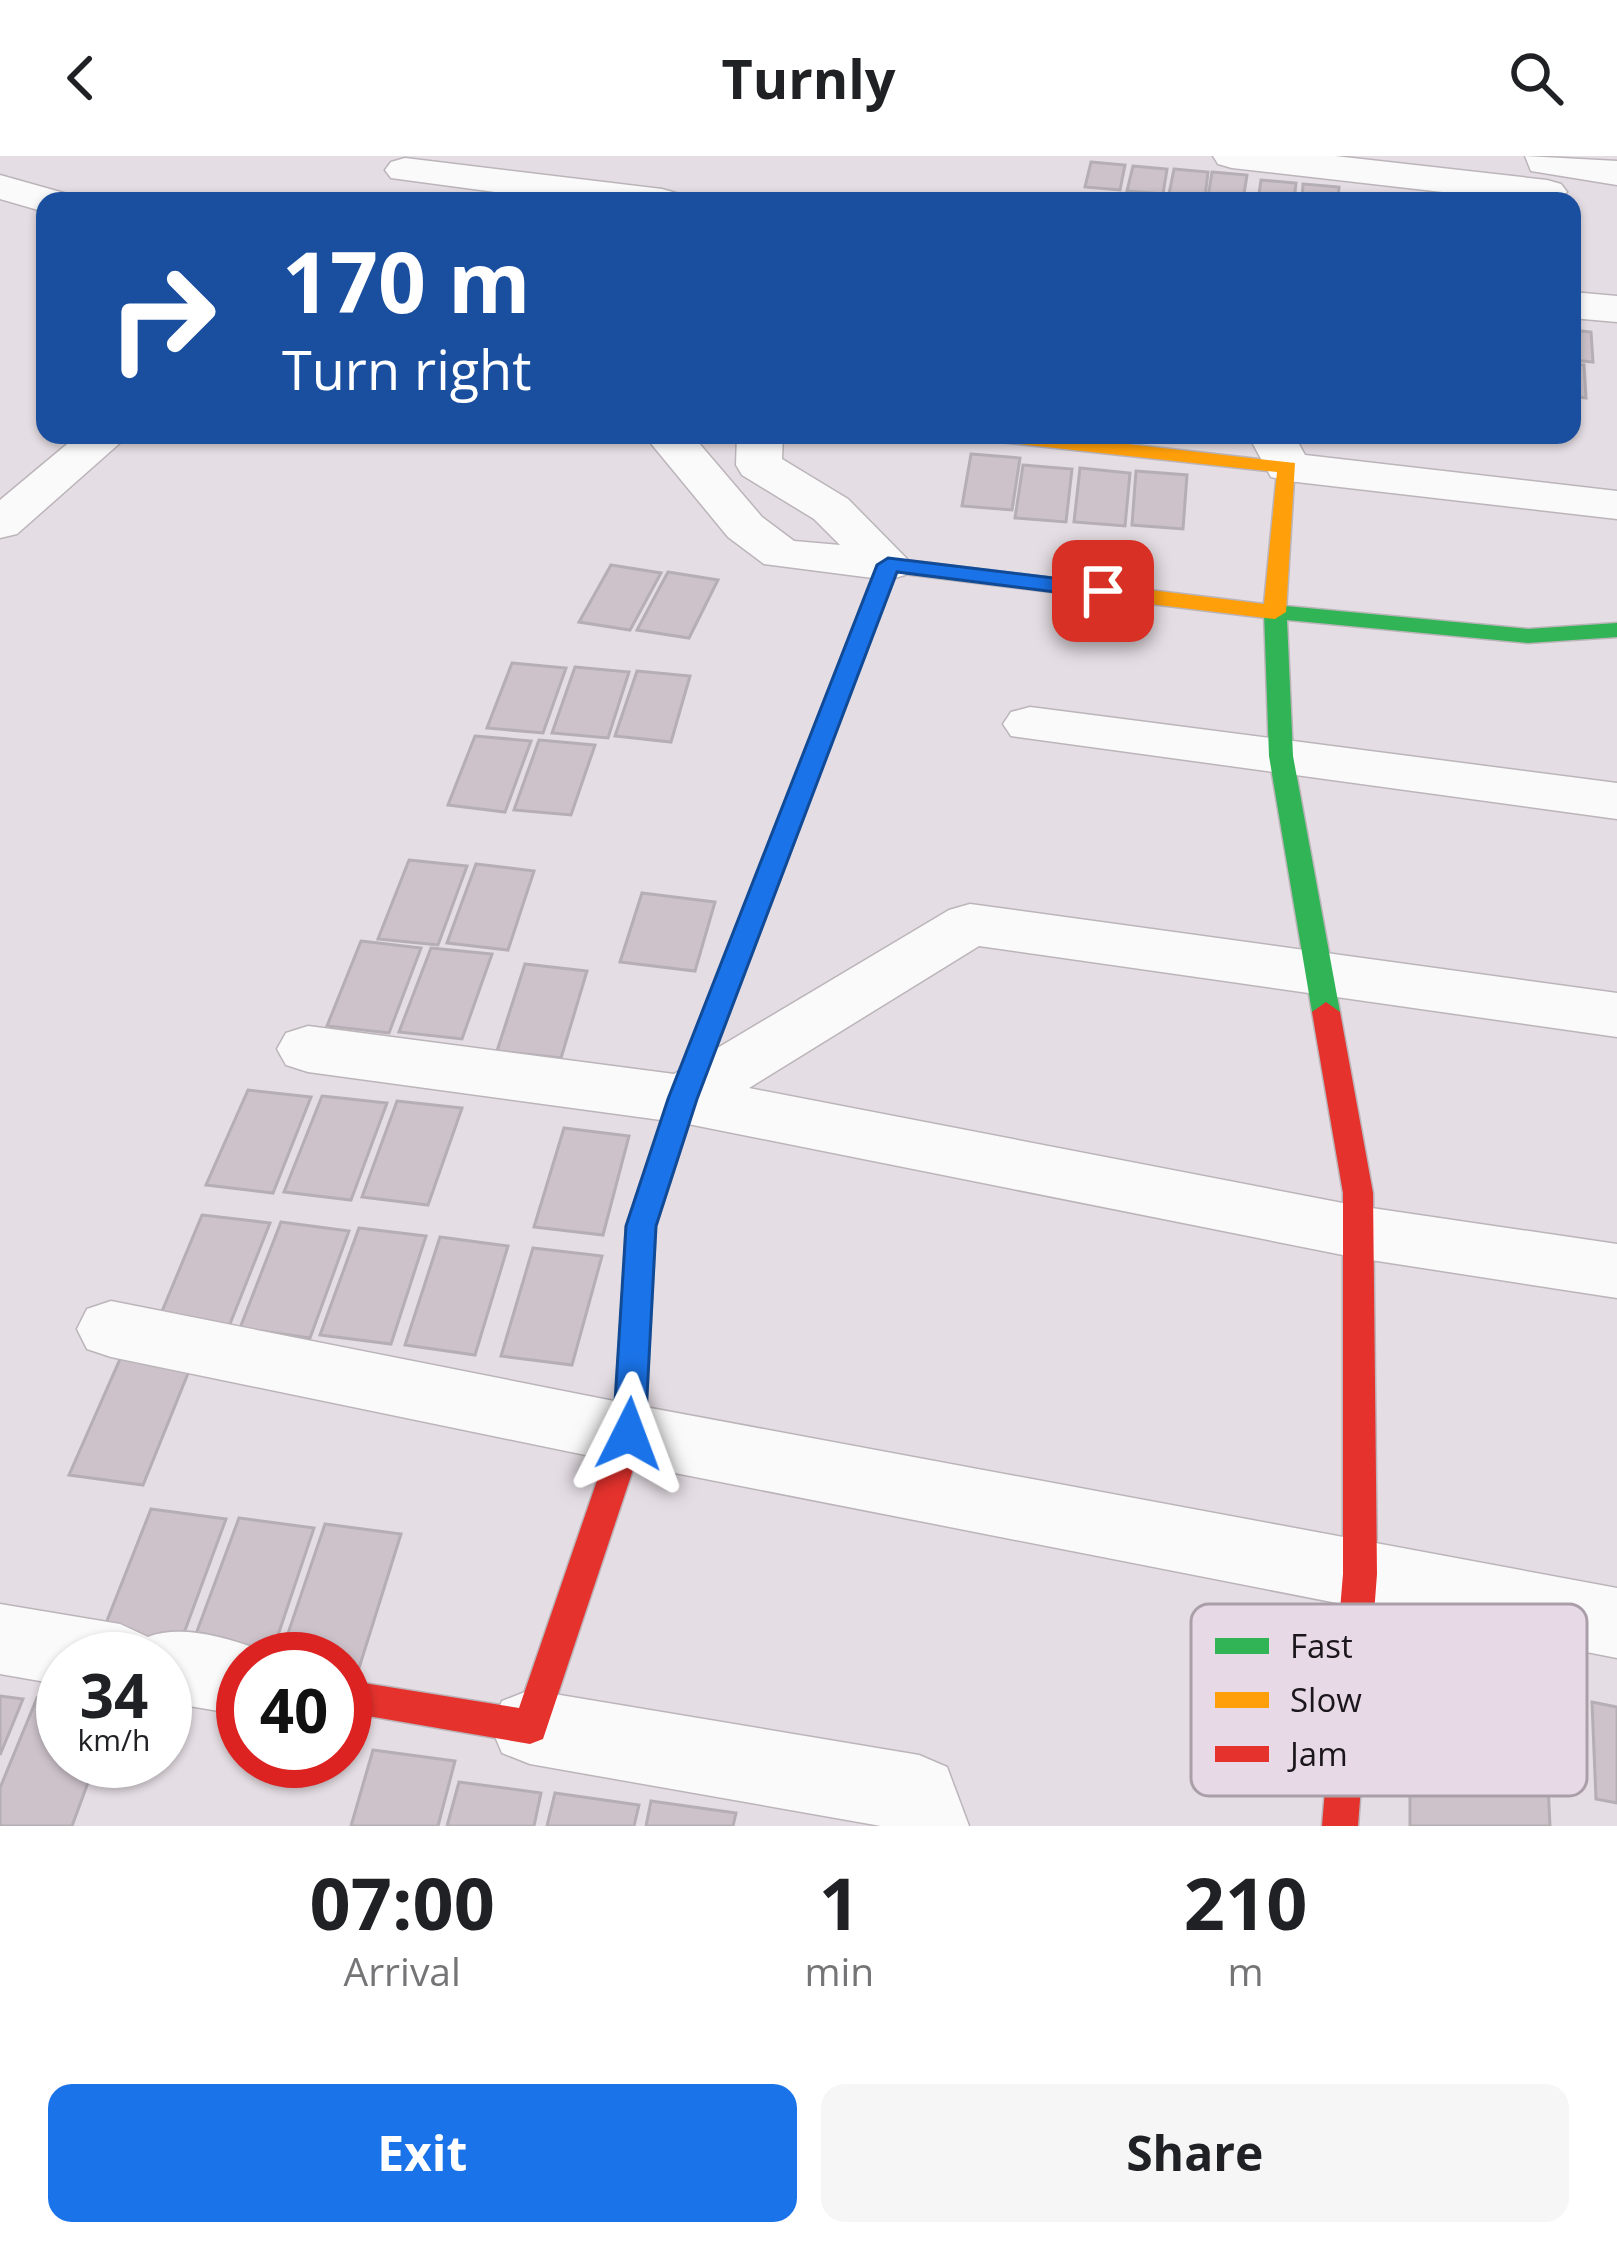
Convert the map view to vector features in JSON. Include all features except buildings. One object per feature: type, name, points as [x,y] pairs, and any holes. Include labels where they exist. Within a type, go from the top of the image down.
[{"type":"street","points":[[1232,156],[1546,178],[1617,172]]},
{"type":"street","points":[[380,192],[411,163],[603,192]]},
{"type":"street","points":[[0,187],[36,197]]},
{"type":"street","points":[[1581,305],[1617,309]]},
{"type":"street","points":[[0,524],[95,444]]},
{"type":"street","points":[[675,444],[745,527],[781,554],[1275,612],[1528,636],[1617,630]]},
{"type":"street","points":[[1152,444],[1279,451],[1617,505]]},
{"type":"street","points":[[704,477],[759,450],[831,509],[888,565]]},
{"type":"street","points":[[1279,451],[1275,612],[1281,756],[1358,1193],[1358,1604]]},
{"type":"street","points":[[530,1727],[629,1434],[641,1226],[682,1099],[888,565]]},
{"type":"street","points":[[1030,724],[1617,801]]},
{"type":"street","points":[[682,1099],[970,924],[1617,1015]]},
{"type":"street","points":[[308,1049],[682,1099],[1358,1232],[1617,1271]]},
{"type":"street","points":[[111,1329],[629,1434],[1517,1604]]},
{"type":"street","points":[[1587,1617],[1617,1623]]},
{"type":"street","points":[[0,1639],[36,1645]]},
{"type":"street","points":[[372,1701],[919,1794],[928,1826]]},
{"type":"street","points":[[1340,1826],[1342,1796]]},
{"type":"traffic: fast","points":[[636,1315],[641,1226],[683,1099],[888,565],[1101,591]]},
{"type":"traffic: fast","points":[[1326,1012],[1281,756],[1275,612],[1528,636],[1617,630]]},
{"type":"traffic: slow","points":[[1074,444],[1288,467],[1275,612],[1101,591]]},
{"type":"traffic: jam","points":[[1326,1012],[1358,1193],[1358,1604]]},
{"type":"traffic: jam","points":[[372,1701],[530,1727],[629,1434],[636,1315]]},
{"type":"traffic: jam","points":[[1340,1826],[1342,1796]]},
{"type":"route","points":[[629,1434],[641,1226],[682,1099],[888,565],[1103,591]]}]
